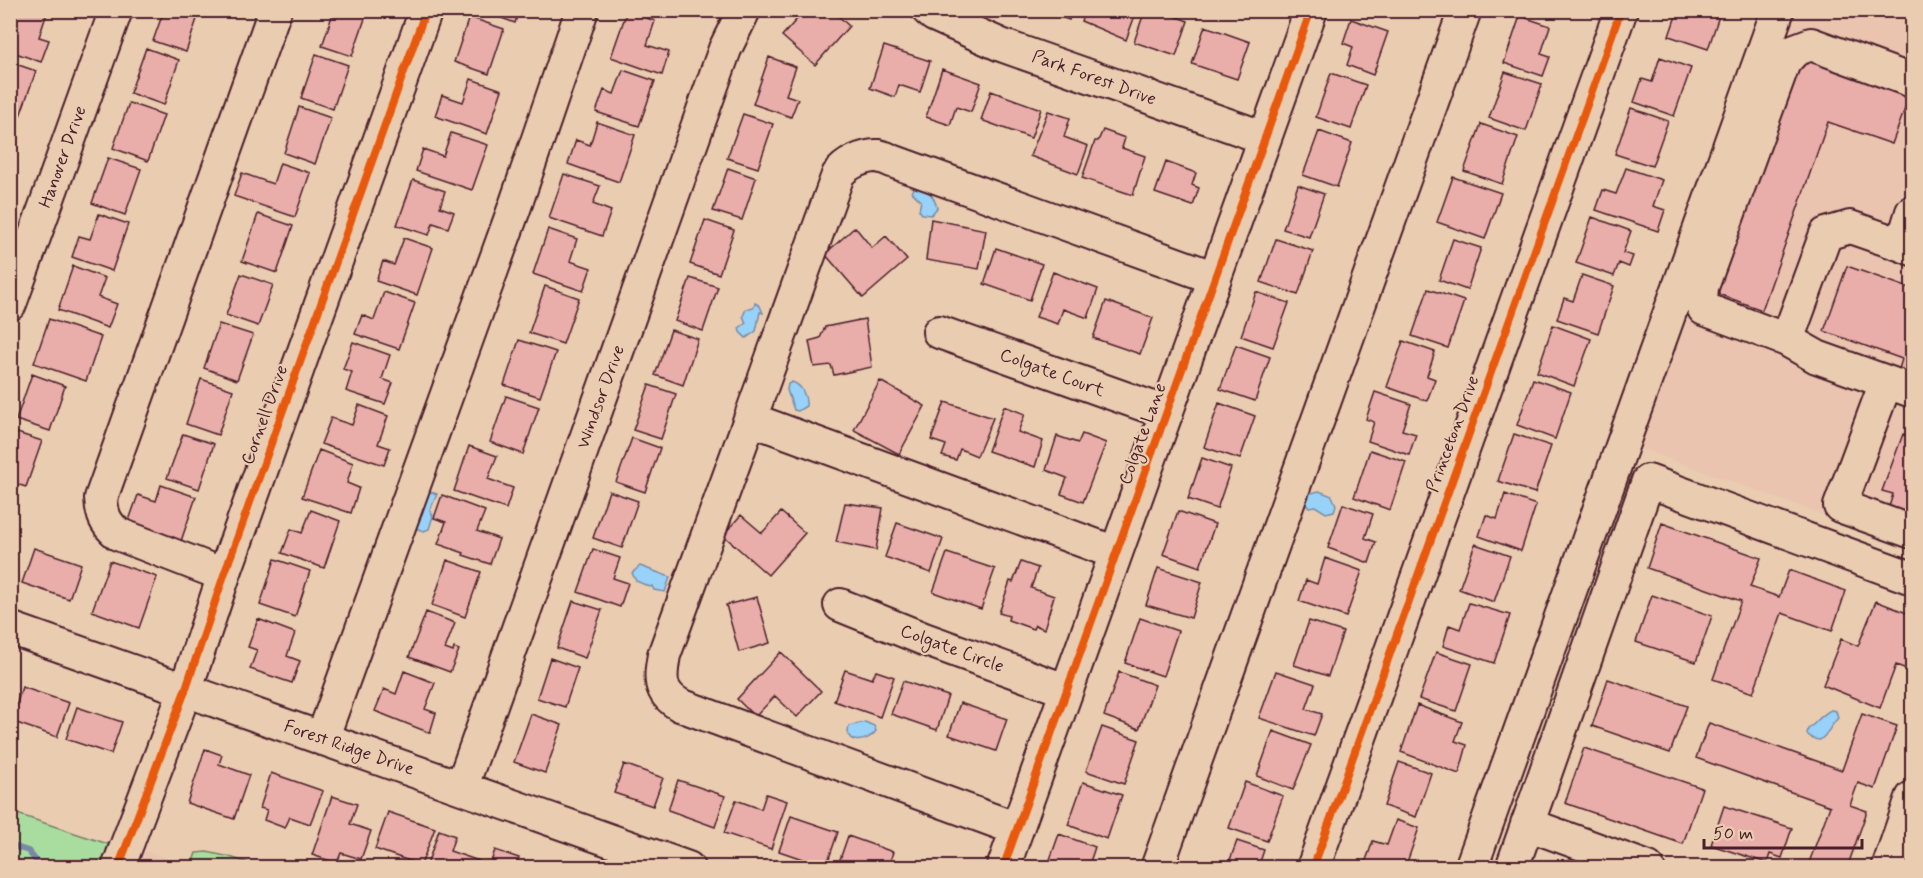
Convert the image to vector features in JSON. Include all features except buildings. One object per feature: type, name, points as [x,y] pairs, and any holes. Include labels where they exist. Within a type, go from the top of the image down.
[{"type":"street","name":"Hanover Drive","points":[[10,304],[116,10]]},
{"type":"street","points":[[224,575],[118,534],[107,525],[102,512],[101,498],[275,10]]},
{"type":"street","name":"Cornell Drive","points":[[118,867],[185,691],[224,575],[426,10]]},
{"type":"street","points":[[322,739],[514,208],[582,10]]},
{"type":"street","name":"Windsor Drive","points":[[462,786],[725,49],[744,10]]},
{"type":"street","name":"Park Forest Drive","points":[[927,10],[1001,45],[1264,138]]},
{"type":"street","name":"Colgate Lane","points":[[1003,867],[1311,10]]},
{"type":"street","points":[[1157,867],[1465,10]]},
{"type":"street","name":"Princeton Drive","points":[[1313,867],[1620,10]]},
{"type":"street","points":[[1472,867],[1778,10]]},
{"type":"street","points":[[1912,81],[1811,44],[1795,50],[1784,62],[1702,287],[1701,302],[1704,309],[1787,340],[1817,357],[1899,386],[1840,506],[1912,532]]},
{"type":"street","points":[[1017,829],[680,705],[664,691],[661,673],[664,655],[842,169],[858,160],[876,156],[1215,278]]},
{"type":"street","points":[[1787,340],[1826,234],[1850,227],[1907,247],[1912,212]]},
{"type":"street","name":"Colgate Court","points":[[939,332],[1167,413]]},
{"type":"street","points":[[750,419],[1116,553]]},
{"type":"street","points":[[1519,865],[1527,824],[1648,481],[1912,578]]},
{"type":"street","name":"Colgate Circle","points":[[840,605],[924,639],[1065,690]]},
{"type":"street","name":"Forest Ridge Drive","points":[[10,628],[688,867]]},
{"type":"street","points":[[1888,867],[1912,798]]},
{"type":"street","points":[[1527,824],[1648,867]]},
{"type":"shaded area","points":[[1772,11],[1912,11],[1912,547],[1622,442]]},
{"type":"shaded area","points":[[145,851],[193,867],[138,868]]},
{"type":"green space","points":[[11,812],[108,844],[101,867],[11,867]]},
{"type":"green space","points":[[207,852],[261,867],[191,867],[196,853]]},
{"type":"water","points":[[916,185],[927,191],[934,200],[937,208],[931,215],[922,214],[919,210],[921,201],[912,192]]},
{"type":"water","points":[[755,303],[760,306],[763,313],[760,312],[756,331],[746,338],[739,328],[746,323],[743,316],[746,309],[754,307]]},
{"type":"water","points":[[792,382],[801,389],[806,399],[806,406],[798,411],[794,410],[787,390],[788,384]]},
{"type":"water","points":[[424,490],[437,494],[430,510],[433,516],[429,529],[424,531],[409,526]]},
{"type":"water","points":[[1319,491],[1332,496],[1336,505],[1334,511],[1326,513],[1315,506],[1309,507],[1304,504],[1307,494]]},
{"type":"water","points":[[640,566],[670,577],[665,592],[654,590],[652,586],[636,581],[632,573]]},
{"type":"water","points":[[1831,710],[1836,711],[1838,718],[1820,740],[1813,739],[1807,734],[1808,729]]},
{"type":"water","points":[[865,722],[874,726],[876,731],[868,738],[853,740],[848,732],[849,726]]},
{"type":"waterway","points":[[10,845],[28,851],[42,868]]},
{"type":"cycle path","points":[[118,868],[185,691],[224,575],[426,10]]},
{"type":"cycle path","points":[[1003,868],[1311,10]]},
{"type":"cycle path","points":[[1313,868],[1621,10]]}]
